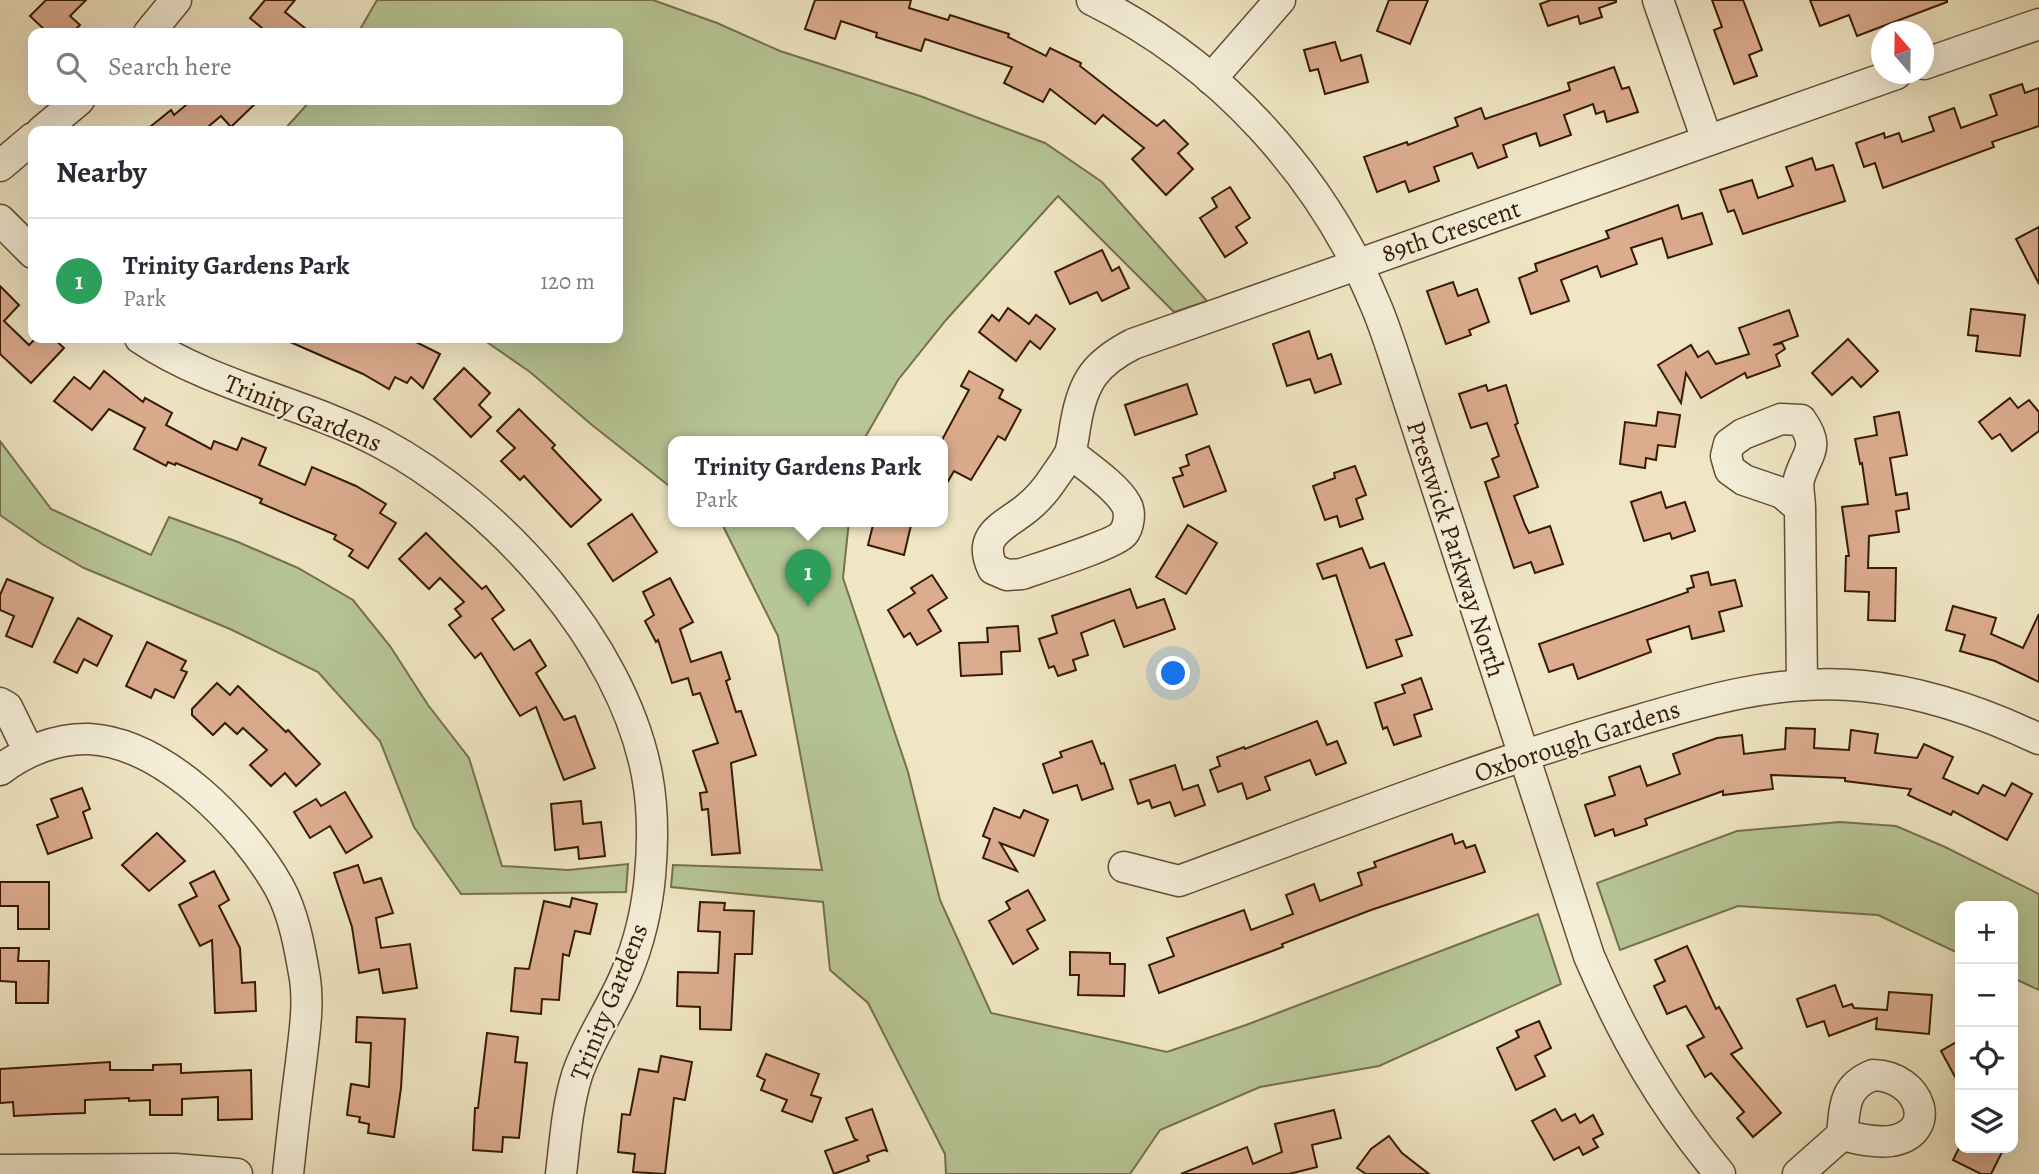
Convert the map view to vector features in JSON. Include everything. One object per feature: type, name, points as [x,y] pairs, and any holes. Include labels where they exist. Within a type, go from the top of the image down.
[{"type":"street","points":[[153,28],[176,0]]},
{"type":"street","name":"Prestwick Parkway North","points":[[1092,0],[1153,34],[1211,79],[1256,123],[1298,170],[1337,228],[1357,264],[1377,306],[1395,358],[1589,956],[1611,1007],[1658,1093],[1688,1137],[1720,1174]]},
{"type":"street","points":[[1211,79],[1280,0]]},
{"type":"street","points":[[1658,0],[1707,140]]},
{"type":"street","points":[[1934,60],[2039,24]]},
{"type":"street","name":"89th Crescent","points":[[1070,453],[1128,505],[1129,520],[1123,535],[1022,574],[1007,575],[993,569],[986,555],[989,541],[998,529],[1029,507],[1054,479],[1070,453],[1084,388],[1097,368],[1113,354],[1133,344],[1871,83]]},
{"type":"street","points":[[47,126],[73,105]]},
{"type":"street","points":[[0,166],[28,142]]},
{"type":"street","points":[[0,220],[28,248]]},
{"type":"street","name":"Trinity Gardens","points":[[150,343],[207,373],[350,428],[383,444],[433,475],[479,511],[523,551],[561,597],[594,646],[620,696],[647,775],[651,814],[650,876],[645,911],[626,973],[577,1074],[568,1112],[561,1174]]},
{"type":"street","points":[[1800,508],[1802,685]]},
{"type":"street","name":"Oxborough Gardens","points":[[1124,867],[1179,881],[1522,755],[1715,697],[1802,685],[1861,685],[1914,692],[1964,707],[2039,739]]},
{"type":"street","points":[[0,703],[7,707],[29,752]]},
{"type":"street","points":[[0,770],[29,752],[48,745],[87,739],[107,741],[148,758],[181,778],[223,814],[256,850],[280,890],[297,936],[306,982],[305,1030],[288,1174]]},
{"type":"street","points":[[1798,1174],[1842,1135]]},
{"type":"street","points":[[0,1170],[175,1169],[237,1174]]},
{"type":"green space","points":[[377,0],[653,0],[717,23],[780,51],[920,96],[1045,143],[1102,182],[1207,301],[1174,312],[1058,196],[946,320],[898,380],[866,436],[668,436],[668,485],[530,372],[488,343],[623,343],[623,126],[288,126],[306,105],[623,105],[623,28],[361,28]]},
{"type":"green space","points":[[0,441],[51,509],[151,555],[169,517],[238,542],[298,568],[353,600],[390,646],[428,705],[469,758],[502,866],[568,870],[628,864],[626,892],[461,894],[414,827],[380,741],[318,672],[230,629],[84,568],[42,544],[0,515]]},
{"type":"green space","points":[[724,527],[848,527],[843,578],[908,772],[940,900],[991,1013],[1167,1052],[1246,1025],[1538,914],[1561,984],[1379,1066],[1260,1087],[1160,1130],[1130,1174],[946,1174],[945,1154],[868,1003],[830,970],[823,902],[671,887],[673,865],[822,870],[778,636]]},
{"type":"green space","points":[[1840,822],[1896,826],[2039,894],[2039,990],[2018,980],[2018,901],[1955,901],[1955,952],[1878,915],[1738,906],[1620,950],[1597,883],[1737,831]]},
{"type":"building","points":[[46,0],[86,0],[70,16],[80,25],[77,28],[43,28],[30,16]]},
{"type":"building","points":[[265,0],[295,0],[285,12],[305,28],[262,28],[250,18]]},
{"type":"building","points":[[815,0],[911,0],[909,8],[948,20],[950,15],[1009,34],[1008,37],[1046,56],[1050,48],[1081,63],[1080,66],[1157,126],[1164,120],[1188,144],[1178,153],[1193,169],[1166,195],[1132,159],[1144,148],[1103,115],[1095,124],[1050,89],[1043,102],[1004,83],[1012,67],[925,39],[921,51],[876,37],[877,33],[841,21],[835,39],[805,29]]},
{"type":"building","points":[[1389,0],[1428,0],[1410,44],[1377,31]]},
{"type":"building","points":[[1551,0],[1616,2],[1599,8],[1602,17],[1580,24],[1578,16],[1548,26],[1540,4]]},
{"type":"building","points":[[1712,0],[1743,0],[1762,50],[1749,55],[1757,76],[1734,84],[1714,30],[1722,27]]},
{"type":"building","points":[[1810,0],[1947,0],[1897,21],[1871,21],[1871,31],[1857,36],[1849,15],[1820,26]]},
{"type":"building","points":[[1335,42],[1341,61],[1361,55],[1368,82],[1325,94],[1318,69],[1310,71],[1304,50]]},
{"type":"building","points":[[1614,67],[1622,89],[1629,87],[1638,112],[1607,122],[1604,111],[1596,114],[1593,104],[1564,115],[1571,135],[1540,146],[1536,133],[1503,145],[1507,157],[1478,168],[1472,153],[1434,167],[1439,181],[1409,192],[1405,181],[1377,192],[1364,157],[1407,142],[1408,145],[1458,126],[1455,118],[1481,108],[1485,119],[1570,90],[1568,83]]},
{"type":"building","points":[[2022,84],[2025,93],[2039,88],[2039,126],[1992,142],[1994,147],[1883,188],[1875,163],[1864,167],[1856,143],[1884,133],[1885,138],[1899,133],[1902,142],[1934,131],[1929,117],[1954,108],[1961,128],[1997,115],[1990,95]]},
{"type":"building","points":[[186,105],[254,105],[232,126],[221,116],[209,126],[151,126],[171,110],[174,115]]},
{"type":"building","points":[[1812,158],[1816,170],[1833,165],[1845,201],[1743,234],[1734,210],[1728,212],[1720,190],[1752,180],[1758,198],[1793,186],[1786,167]]},
{"type":"building","points":[[1230,187],[1250,218],[1236,227],[1247,243],[1225,257],[1200,218],[1217,207],[1212,198]]},
{"type":"building","points":[[1678,205],[1682,219],[1702,213],[1712,244],[1668,258],[1662,238],[1631,248],[1637,264],[1601,277],[1597,266],[1561,280],[1569,301],[1531,314],[1519,278],[1537,271],[1535,264],[1609,238],[1606,231]]},
{"type":"building","points":[[2039,227],[2039,284],[2016,239]]},
{"type":"building","points":[[1102,250],[1112,271],[1119,267],[1129,288],[1102,301],[1097,292],[1070,304],[1055,272]]},
{"type":"building","points":[[1453,282],[1458,296],[1477,289],[1489,322],[1469,330],[1471,335],[1446,344],[1427,291]]},
{"type":"building","points":[[0,286],[19,305],[4,321],[29,345],[58,343],[64,348],[31,383],[0,354]]},
{"type":"building","points":[[1008,308],[1029,324],[1036,315],[1055,329],[1040,349],[1030,341],[1016,361],[979,332],[992,315],[999,321]]},
{"type":"building","points":[[1971,309],[2025,315],[2020,356],[1976,351],[1978,336],[1968,335]]},
{"type":"building","points":[[1789,310],[1798,336],[1773,345],[1782,343],[1785,349],[1776,355],[1780,366],[1747,378],[1745,373],[1701,398],[1686,373],[1681,403],[1658,365],[1691,345],[1698,357],[1708,351],[1716,364],[1749,354],[1739,328]]},
{"type":"building","points":[[1309,331],[1318,359],[1331,354],[1341,384],[1315,393],[1310,379],[1287,386],[1273,344]]},
{"type":"building","points":[[1848,339],[1878,371],[1861,387],[1852,377],[1832,395],[1812,373]]},
{"type":"building","points":[[292,343],[418,343],[440,354],[423,388],[411,377],[407,383],[395,377],[389,389],[363,374]]},
{"type":"building","points":[[464,368],[490,393],[479,405],[491,417],[471,437],[434,399]]},
{"type":"building","points":[[104,371],[143,402],[145,398],[172,413],[166,425],[211,449],[214,441],[237,450],[242,438],[266,448],[259,465],[305,485],[312,467],[356,486],[386,504],[380,513],[396,523],[368,568],[349,556],[353,550],[334,539],[336,535],[260,503],[262,499],[176,463],[175,465],[168,462],[166,466],[134,449],[145,428],[109,409],[92,430],[54,401],[74,377],[90,389]]},
{"type":"building","points":[[969,371],[1003,390],[999,398],[1021,410],[1005,440],[998,436],[971,480],[954,471],[948,481],[948,436],[944,436],[969,390],[961,386]]},
{"type":"building","points":[[1187,384],[1197,414],[1135,435],[1125,405]]},
{"type":"building","points":[[1486,385],[1488,391],[1506,385],[1518,423],[1515,425],[1538,487],[1514,496],[1525,525],[1529,533],[1550,526],[1563,564],[1535,573],[1531,562],[1514,568],[1485,482],[1499,477],[1492,459],[1499,456],[1487,423],[1471,428],[1459,394]]},
{"type":"building","points":[[2010,398],[2018,408],[2029,400],[2039,412],[2039,431],[2012,451],[2000,434],[1992,439],[1979,422]]},
{"type":"building","points":[[519,409],[555,445],[552,448],[601,500],[571,527],[524,476],[520,480],[501,461],[515,448],[497,431]]},
{"type":"building","points":[[1658,412],[1680,415],[1675,447],[1658,445],[1656,460],[1646,458],[1645,468],[1620,464],[1625,422],[1656,426]]},
{"type":"building","points":[[1899,412],[1907,455],[1890,458],[1896,495],[1907,493],[1909,509],[1896,511],[1899,532],[1869,536],[1868,568],[1896,568],[1895,621],[1868,620],[1869,592],[1845,591],[1846,556],[1849,556],[1842,507],[1868,504],[1862,463],[1860,464],[1855,439],[1877,435],[1874,417]]},
{"type":"building","points":[[1209,446],[1226,491],[1184,507],[1173,478],[1183,475],[1180,468],[1189,465],[1186,455]]},
{"type":"building","points":[[1355,466],[1366,495],[1356,499],[1363,519],[1340,527],[1337,516],[1325,520],[1313,486],[1335,478],[1334,473]]},
{"type":"building","points":[[1661,492],[1666,508],[1685,502],[1695,531],[1672,539],[1670,533],[1644,541],[1631,502]]},
{"type":"building","points":[[632,514],[657,552],[613,581],[588,544]]},
{"type":"building","points":[[1188,525],[1217,543],[1186,594],[1156,577]]},
{"type":"building","points":[[872,527],[911,527],[904,555],[868,545]]},
{"type":"building","points":[[426,533],[482,589],[486,586],[504,610],[492,619],[514,650],[530,640],[546,666],[536,673],[564,720],[575,716],[595,768],[564,780],[536,707],[520,716],[481,653],[475,658],[449,625],[461,616],[455,609],[464,602],[440,578],[429,589],[399,559]]},
{"type":"building","points":[[1362,548],[1370,568],[1384,563],[1412,635],[1396,640],[1402,656],[1367,668],[1336,575],[1323,579],[1317,564]]},
{"type":"building","points":[[1708,572],[1711,585],[1735,580],[1742,606],[1719,612],[1724,631],[1692,639],[1689,626],[1647,640],[1651,652],[1578,679],[1573,664],[1549,672],[1539,644],[1688,592],[1687,589],[1694,587],[1691,576]]},
{"type":"building","points":[[932,575],[947,598],[928,610],[941,631],[917,645],[910,633],[904,637],[888,610],[915,593],[911,588]]},
{"type":"building","points":[[670,578],[693,622],[680,629],[691,662],[721,652],[730,679],[726,681],[736,712],[741,711],[756,755],[731,763],[740,853],[712,855],[708,809],[702,810],[700,793],[707,792],[693,751],[718,743],[700,693],[693,695],[688,678],[672,683],[658,640],[656,642],[645,621],[654,615],[643,592]]},
{"type":"building","points":[[7,579],[53,598],[32,647],[6,636],[14,616],[0,610],[0,595]]},
{"type":"building","points":[[1130,589],[1137,608],[1164,599],[1175,629],[1124,647],[1114,620],[1081,633],[1088,655],[1073,660],[1076,670],[1058,676],[1054,666],[1049,668],[1039,639],[1057,633],[1052,616]]},
{"type":"building","points":[[1953,606],[1996,618],[1991,634],[2023,648],[2039,614],[2039,682],[1995,661],[1960,651],[1965,635],[1946,630]]},
{"type":"building","points":[[78,618],[112,636],[97,666],[84,659],[77,673],[54,662]]},
{"type":"building","points":[[1018,626],[1020,651],[1001,652],[1002,674],[961,676],[959,643],[988,642],[987,628]]},
{"type":"building","points":[[147,642],[186,661],[181,670],[187,672],[174,698],[155,689],[151,698],[126,686]]},
{"type":"building","points":[[1421,678],[1432,709],[1414,715],[1421,736],[1394,745],[1387,727],[1383,729],[1375,703],[1405,693],[1402,685]]},
{"type":"building","points":[[217,683],[230,695],[238,686],[286,732],[288,730],[320,764],[296,786],[285,773],[271,786],[250,765],[267,750],[243,728],[237,734],[225,723],[213,735],[192,715],[192,709]]},
{"type":"building","points":[[1317,721],[1327,745],[1337,741],[1346,763],[1316,775],[1310,760],[1265,777],[1270,790],[1247,799],[1242,783],[1218,792],[1210,770],[1220,766],[1217,757]]},
{"type":"building","points":[[1786,728],[1815,729],[1814,748],[1849,750],[1851,730],[1878,734],[1875,753],[1917,758],[1924,744],[1953,757],[1943,778],[1978,794],[1983,785],[2005,796],[2012,783],[2032,794],[2007,840],[1953,811],[1951,815],[1908,795],[1911,789],[1845,781],[1845,778],[1771,775],[1773,789],[1723,795],[1723,791],[1645,819],[1647,825],[1615,836],[1613,829],[1595,836],[1585,805],[1615,795],[1609,777],[1640,766],[1647,786],[1680,774],[1673,754],[1717,738],[1742,735],[1744,754],[1785,749]]},
{"type":"building","points":[[1092,741],[1101,764],[1104,763],[1113,789],[1082,800],[1077,785],[1053,793],[1043,764],[1062,757],[1060,752]]},
{"type":"building","points":[[1175,765],[1183,790],[1198,785],[1205,805],[1175,816],[1170,802],[1152,808],[1149,800],[1138,804],[1130,780]]},
{"type":"building","points":[[82,788],[90,809],[83,812],[92,838],[48,854],[37,825],[58,817],[51,799]]},
{"type":"building","points":[[345,792],[372,837],[346,853],[330,826],[310,838],[294,812],[316,799],[321,806]]},
{"type":"building","points":[[581,801],[583,824],[601,822],[605,856],[579,859],[578,847],[555,850],[551,804]]},
{"type":"building","points":[[994,808],[1020,818],[1024,810],[1048,820],[1034,856],[1000,843],[1017,871],[983,858],[990,839],[983,836]]},
{"type":"building","points":[[157,833],[185,861],[149,891],[122,865]]},
{"type":"building","points":[[1452,834],[1455,844],[1463,841],[1466,848],[1475,845],[1485,872],[1371,910],[1282,944],[1283,947],[1159,993],[1149,965],[1174,956],[1167,938],[1244,910],[1251,930],[1293,914],[1286,895],[1314,884],[1320,901],[1362,885],[1358,873],[1376,867],[1374,862]]},
{"type":"building","points":[[358,865],[364,883],[381,878],[393,913],[376,918],[381,948],[410,944],[417,988],[383,993],[379,969],[359,973],[352,927],[334,873]]},
{"type":"building","points":[[214,871],[229,900],[219,906],[240,948],[242,983],[255,982],[256,1011],[215,1013],[212,940],[200,946],[179,905],[197,896],[190,883]]},
{"type":"building","points":[[0,882],[49,882],[49,929],[18,929],[18,906],[0,906]]},
{"type":"building","points":[[1028,890],[1045,920],[1027,930],[1038,949],[1013,964],[989,921],[1010,909],[1006,902]]},
{"type":"building","points":[[572,898],[597,904],[590,934],[575,931],[569,956],[563,954],[559,1000],[542,999],[541,1014],[511,1011],[515,968],[529,969],[544,901],[570,907]]},
{"type":"building","points":[[700,902],[725,903],[724,910],[754,911],[752,954],[735,954],[731,1030],[700,1029],[700,1007],[677,1006],[678,972],[718,973],[720,932],[698,931]]},
{"type":"building","points":[[1687,946],[1716,1009],[1719,1007],[1742,1048],[1731,1054],[1781,1113],[1753,1137],[1737,1118],[1744,1112],[1711,1073],[1705,1077],[1687,1046],[1704,1037],[1686,1006],[1667,1014],[1654,986],[1665,981],[1655,960]]},
{"type":"building","points":[[0,948],[19,948],[18,961],[49,961],[48,1003],[16,1003],[16,982],[0,981]]},
{"type":"building","points":[[1070,952],[1110,953],[1110,964],[1125,964],[1124,996],[1078,995],[1079,975],[1070,975]]},
{"type":"building","points":[[1835,985],[1843,1007],[1852,1004],[1854,1008],[1887,1010],[1889,992],[1932,995],[1929,1034],[1876,1029],[1877,1018],[1829,1036],[1824,1021],[1807,1027],[1797,999]]},
{"type":"building","points":[[357,1017],[405,1019],[401,1088],[394,1137],[368,1133],[369,1124],[359,1122],[360,1117],[347,1115],[351,1084],[369,1087],[371,1043],[356,1042]]},
{"type":"building","points":[[1539,1021],[1551,1048],[1535,1056],[1545,1076],[1516,1090],[1497,1048],[1519,1037],[1516,1031]]},
{"type":"building","points":[[487,1033],[518,1037],[515,1062],[527,1063],[519,1138],[503,1137],[502,1152],[473,1150],[475,1108],[478,1108]]},
{"type":"building","points":[[1955,1043],[1955,1077],[1941,1051]]},
{"type":"building","points":[[766,1054],[819,1074],[811,1095],[821,1098],[812,1122],[782,1111],[787,1100],[761,1090],[765,1080],[757,1076]]},
{"type":"building","points":[[661,1056],[692,1062],[685,1100],[674,1098],[665,1174],[633,1172],[635,1154],[618,1152],[622,1114],[630,1115],[639,1069],[658,1072]]},
{"type":"building","points":[[110,1062],[110,1070],[153,1070],[153,1065],[181,1064],[181,1073],[251,1070],[252,1119],[218,1120],[218,1097],[182,1099],[182,1115],[150,1115],[150,1100],[129,1101],[129,1098],[85,1100],[85,1113],[14,1116],[13,1102],[0,1103],[0,1069]]},
{"type":"building","points":[[872,1109],[887,1151],[867,1156],[869,1161],[834,1174],[825,1151],[857,1140],[846,1118]]},
{"type":"building","points":[[1555,1109],[1562,1121],[1575,1114],[1580,1123],[1593,1115],[1603,1134],[1593,1139],[1598,1147],[1583,1155],[1579,1147],[1554,1160],[1532,1121]]},
{"type":"building","points":[[1334,1110],[1341,1138],[1312,1145],[1317,1167],[1289,1174],[1181,1174],[1247,1147],[1253,1164],[1282,1152],[1275,1124]]},
{"type":"building","points":[[1389,1136],[1402,1153],[1429,1174],[1366,1174],[1357,1168],[1371,1149]]},
{"type":"building","points":[[1956,1153],[2002,1153],[1991,1174],[1981,1174],[1953,1160]]},
{"type":"place","name":"Trinity Gardens Park","points":[[808,607]]}]
